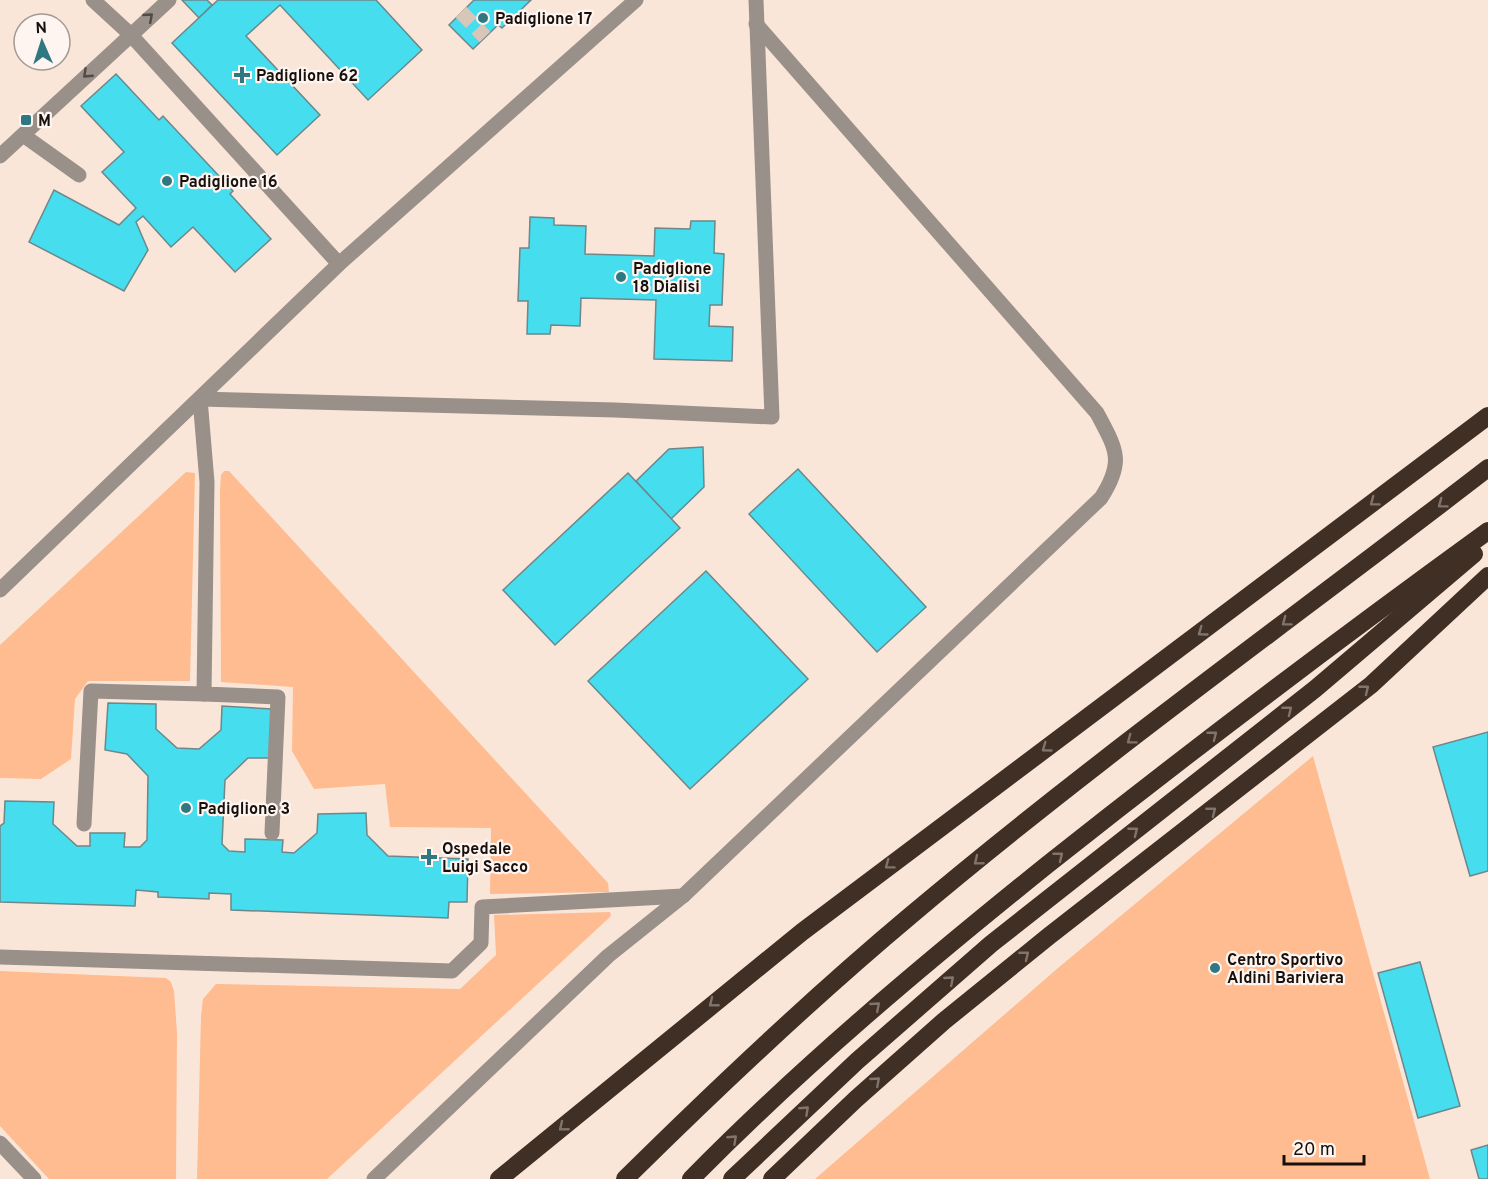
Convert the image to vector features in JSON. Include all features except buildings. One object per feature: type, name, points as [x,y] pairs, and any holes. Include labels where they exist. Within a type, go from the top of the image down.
[{"type":"highway","points":[[499,1179],[802,932],[1488,416]]},
{"type":"highway","points":[[625,1179],[742,1066],[928,902],[1088,773],[1488,468]]},
{"type":"highway","points":[[691,1179],[832,1046],[970,927],[1299,668],[1488,531]]},
{"type":"highway","points":[[732,1179],[857,1061],[991,944],[1315,689],[1488,542]]},
{"type":"highway","points":[[772,1179],[855,1100],[944,1021],[1049,936],[1371,685],[1488,576]]},
{"type":"lane","points":[[93,0],[130,34],[339,264]]},
{"type":"lane","points":[[0,156],[169,0]]},
{"type":"lane","points":[[0,590],[339,264],[636,0]]},
{"type":"lane","points":[[200,399],[615,410],[772,417],[756,0]]},
{"type":"lane","points":[[374,1179],[608,956],[683,896],[1101,498],[1114,478],[1116,448],[1097,413],[756,24]]},
{"type":"lane","points":[[23,135],[79,175]]},
{"type":"lane","points":[[200,399],[207,482],[204,694]]},
{"type":"lane","points":[[84,824],[91,691],[278,697],[272,833]]},
{"type":"lane","points":[[0,957],[452,971],[481,943],[482,907],[683,896]]},
{"type":"lane","points":[[0,1143],[34,1179]]},
{"type":"shaded area","points":[[224,471],[229,471],[608,883],[609,892],[490,894],[491,828],[390,827],[385,784],[314,789],[292,751],[293,687],[221,682],[220,491],[221,475]]},
{"type":"shaded area","points":[[186,472],[195,473],[190,681],[88,681],[75,699],[71,759],[41,779],[0,778],[0,645]]},
{"type":"shaded area","name":"Centro Sportivo Aldini Bariviera","points":[[1313,756],[1430,1179],[815,1179],[1058,968]]},
{"type":"shaded area","points":[[610,912],[611,916],[327,1179],[197,1179],[201,1016],[203,999],[216,984],[460,989],[496,955],[494,915]]},
{"type":"shaded area","points":[[0,971],[166,978],[171,982],[174,991],[177,1033],[176,1179],[49,1179],[0,1126]]},
{"type":"tunnel","points":[[461,12],[485,37]]},
{"type":"place","name":"Padiglione 17","points":[[483,18]]},
{"type":"place","name":"Padiglione 62","points":[[242,75]]},
{"type":"place","name":"M","points":[[26,120]]},
{"type":"place","name":"Padiglione 16","points":[[167,181]]},
{"type":"place","name":"Padiglione 18 Dialisi","points":[[621,277]]},
{"type":"place","name":"Padiglione 3","points":[[186,808]]},
{"type":"place","name":"Ospedale Luigi Sacco","points":[[429,857]]},
{"type":"place","name":"Centro Sportivo Aldini Bariviera","points":[[1215,968]]}]
